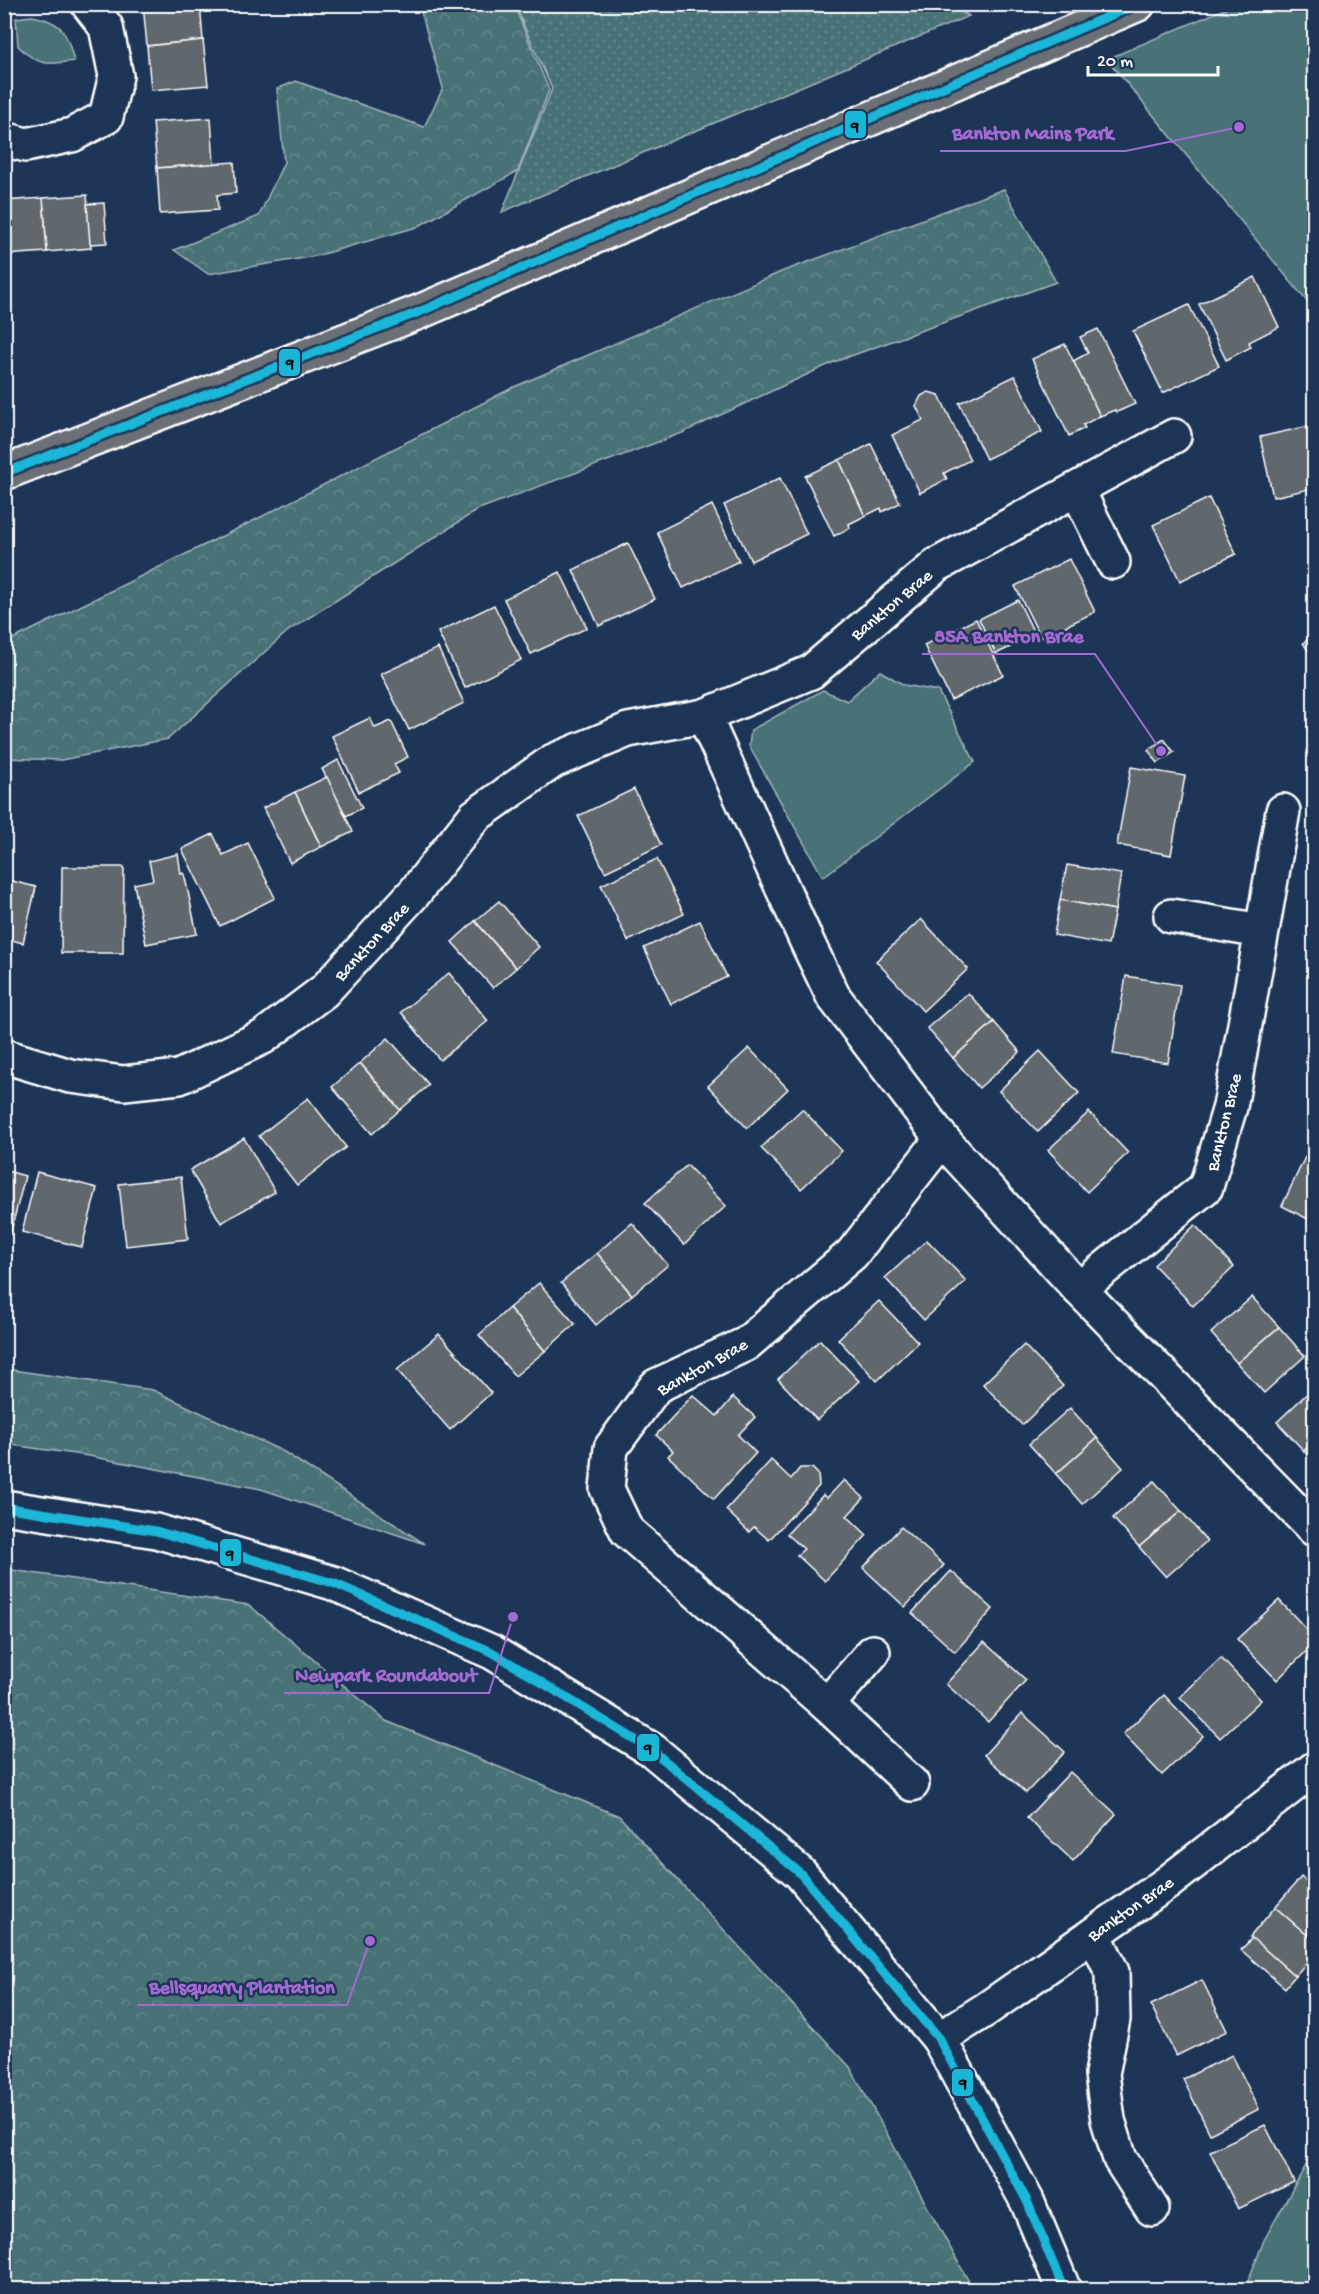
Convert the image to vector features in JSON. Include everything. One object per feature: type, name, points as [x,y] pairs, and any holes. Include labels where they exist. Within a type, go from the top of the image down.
[{"type":"main road","points":[[4,473],[419,312],[1138,4]]},
{"type":"street","points":[[4,140],[26,145],[72,135],[106,117],[116,76],[106,27],[88,4]]},
{"type":"street","name":"Bankton Brae","points":[[4,1056],[70,1076],[124,1083],[179,1077],[263,1037],[324,991],[415,892],[475,816],[553,761],[628,730],[704,716],[811,672],[937,565],[1174,436]]},
{"type":"street","points":[[1077,489],[1113,562]]},
{"type":"street","points":[[704,716],[807,944],[833,996],[942,1139],[1079,1289],[1314,1528]]},
{"type":"street","name":"Bankton Brae","points":[[1079,1289],[1206,1187],[1230,1107],[1283,811]]},
{"type":"street","points":[[1171,916],[1262,931]]},
{"type":"street","name":"Bankton Brae","points":[[912,1784],[827,1705],[627,1531],[607,1489],[611,1448],[656,1386],[746,1344],[852,1254],[942,1139]]},
{"type":"street","points":[[4,1507],[156,1531],[333,1583],[492,1652],[652,1750],[800,1873],[939,2039],[1027,2201],[1064,2289]]},
{"type":"street","points":[[827,1705],[873,1652]]},
{"type":"street","name":"Bankton Brae","points":[[939,2039],[1167,1883],[1314,1768]]},
{"type":"street","points":[[1094,1934],[1112,1972],[1113,2019],[1102,2074],[1108,2120],[1120,2158],[1152,2210]]},
{"type":"green space","points":[[949,4],[969,16],[502,212],[552,89],[515,5]]},
{"type":"green space","points":[[419,5],[514,5],[549,90],[518,171],[417,227],[316,256],[208,274],[174,250],[259,216],[284,162],[277,89],[296,81],[424,127],[443,88]]},
{"type":"green space","points":[[1234,5],[1314,5],[1314,310],[1107,59]]},
{"type":"green space","points":[[32,16],[51,21],[62,30],[69,43],[74,61],[50,63],[37,61],[18,46],[16,18]]},
{"type":"green space","points":[[1004,189],[1056,282],[834,362],[682,433],[479,509],[288,631],[168,739],[61,760],[5,758],[5,643],[257,519],[514,387],[781,272]]},
{"type":"green space","points":[[880,671],[904,685],[938,691],[975,762],[823,877],[749,746],[751,730],[823,690],[847,701]]},
{"type":"green space","points":[[5,1369],[153,1390],[284,1452],[425,1544],[261,1489],[89,1456],[5,1444]]},
{"type":"green space","points":[[5,1569],[249,1605],[386,1721],[619,1816],[850,2067],[973,2289],[5,2289]]},
{"type":"green space","points":[[1314,2151],[1314,2289],[1245,2289],[1264,2240]]},
{"type":"building","points":[[143,4],[200,4],[203,40],[147,46]]},
{"type":"building","points":[[203,40],[208,85],[151,90],[147,46]]},
{"type":"building","points":[[211,118],[214,164],[157,168],[153,122]]},
{"type":"building","points":[[234,162],[236,193],[217,195],[218,210],[160,214],[157,168]]},
{"type":"building","points":[[87,195],[91,248],[47,252],[43,198]]},
{"type":"building","points":[[43,198],[47,252],[4,255],[4,201]]},
{"type":"building","points":[[104,203],[107,243],[90,244],[87,204]]},
{"type":"building","points":[[1255,277],[1279,327],[1249,342],[1251,347],[1226,360],[1199,304]]},
{"type":"building","points":[[4,281],[8,318],[4,318]]},
{"type":"building","points":[[1189,305],[1219,366],[1163,393],[1133,331]]},
{"type":"building","points":[[1098,329],[1135,404],[1100,416],[1073,361],[1088,353],[1080,337]]},
{"type":"building","points":[[1065,344],[1100,416],[1083,425],[1085,428],[1069,436],[1032,359]]},
{"type":"building","points":[[1015,376],[1042,432],[986,459],[959,403]]},
{"type":"building","points":[[928,392],[939,395],[970,460],[944,473],[947,479],[920,493],[892,435],[923,420],[916,406],[921,396]]},
{"type":"building","points":[[1314,425],[1314,488],[1273,497],[1260,437]]},
{"type":"building","points":[[871,444],[900,503],[882,512],[881,508],[865,516],[839,460]]},
{"type":"building","points":[[839,460],[865,516],[849,524],[850,528],[834,536],[805,476]]},
{"type":"building","points":[[780,478],[807,534],[751,561],[724,505]]},
{"type":"building","points":[[1209,498],[1236,554],[1180,581],[1153,525]]},
{"type":"building","points":[[712,505],[739,561],[683,588],[657,532]]},
{"type":"building","points":[[628,543],[655,599],[599,626],[573,570]]},
{"type":"building","points":[[1069,559],[1095,612],[1041,638],[1015,586]]},
{"type":"building","points":[[560,572],[587,628],[531,654],[504,599]]},
{"type":"building","points":[[1018,600],[1035,635],[996,654],[979,619]]},
{"type":"building","points":[[494,605],[521,660],[465,688],[438,632]]},
{"type":"building","points":[[976,619],[1003,675],[951,700],[924,645]]},
{"type":"building","points":[[1314,635],[1314,659],[1303,643]]},
{"type":"building","points":[[438,648],[464,703],[409,730],[381,674]]},
{"type":"building","points":[[370,718],[375,728],[391,721],[408,757],[394,764],[399,773],[359,792],[332,736]]},
{"type":"building","points":[[1164,739],[1174,752],[1158,763],[1148,750]]},
{"type":"building","points":[[338,760],[362,808],[346,816],[322,769]]},
{"type":"building","points":[[1131,767],[1185,776],[1171,855],[1117,845]]},
{"type":"building","points":[[327,777],[353,832],[321,847],[295,792]]},
{"type":"building","points":[[634,789],[661,845],[605,872],[578,816]]},
{"type":"building","points":[[295,792],[321,847],[290,863],[263,808]]},
{"type":"building","points":[[213,834],[223,855],[248,843],[275,898],[220,926],[182,849]]},
{"type":"building","points":[[178,854],[197,934],[146,944],[134,884],[153,880],[149,861]]},
{"type":"building","points":[[657,859],[684,914],[628,941],[601,885]]},
{"type":"building","points":[[1067,865],[1121,874],[1115,910],[1060,900]]},
{"type":"building","points":[[62,867],[124,867],[123,953],[61,953]]},
{"type":"building","points":[[4,879],[36,887],[23,943],[4,938]]},
{"type":"building","points":[[1060,900],[1115,910],[1108,945],[1054,935]]},
{"type":"building","points":[[499,901],[539,947],[516,968],[475,921]]},
{"type":"building","points":[[921,919],[968,969],[923,1011],[876,961]]},
{"type":"building","points":[[475,921],[516,968],[493,988],[452,942]]},
{"type":"building","points":[[700,921],[727,977],[671,1004],[644,948]]},
{"type":"building","points":[[449,973],[488,1021],[440,1060],[401,1012]]},
{"type":"building","points":[[1126,976],[1180,985],[1168,1063],[1113,1054]]},
{"type":"building","points":[[968,993],[994,1022],[953,1058],[927,1028]]},
{"type":"building","points":[[994,1022],[1020,1052],[979,1088],[953,1058]]},
{"type":"building","points":[[1314,1027],[1314,1064],[1306,1063]]},
{"type":"building","points":[[388,1038],[429,1085],[400,1110],[360,1063]]},
{"type":"building","points":[[749,1048],[788,1089],[747,1128],[708,1086]]},
{"type":"building","points":[[1040,1051],[1079,1093],[1038,1132],[999,1091]]},
{"type":"building","points":[[360,1063],[400,1110],[372,1134],[332,1087]]},
{"type":"building","points":[[308,1098],[346,1147],[297,1185],[259,1136]]},
{"type":"building","points":[[802,1109],[842,1151],[801,1189],[761,1148]]},
{"type":"building","points":[[1089,1112],[1128,1153],[1087,1192],[1048,1150]]},
{"type":"building","points":[[1314,1113],[1314,1146],[1308,1145]]},
{"type":"building","points":[[244,1138],[275,1192],[221,1223],[190,1170]]},
{"type":"building","points":[[1306,1155],[1314,1159],[1314,1222],[1282,1206]]},
{"type":"building","points":[[687,1165],[726,1206],[684,1245],[645,1203]]},
{"type":"building","points":[[4,1170],[25,1176],[10,1235],[4,1234]]},
{"type":"building","points":[[37,1172],[97,1188],[82,1247],[22,1232]]},
{"type":"building","points":[[181,1177],[188,1239],[126,1246],[119,1184]]},
{"type":"building","points":[[632,1223],[668,1265],[632,1295],[597,1253]]},
{"type":"building","points":[[1195,1225],[1234,1267],[1193,1306],[1154,1265]]},
{"type":"building","points":[[927,1240],[966,1281],[924,1320],[885,1278]]},
{"type":"building","points":[[597,1253],[632,1295],[596,1325],[561,1283]]},
{"type":"building","points":[[539,1283],[575,1324],[545,1351],[509,1308]]},
{"type":"building","points":[[1252,1297],[1279,1327],[1237,1363],[1211,1333]]},
{"type":"building","points":[[879,1301],[918,1342],[877,1381],[838,1339]]},
{"type":"building","points":[[509,1308],[545,1351],[515,1376],[479,1335]]},
{"type":"building","points":[[1279,1327],[1305,1356],[1264,1393],[1237,1363]]},
{"type":"building","points":[[439,1334],[491,1393],[450,1430],[397,1370]]},
{"type":"building","points":[[820,1340],[859,1381],[817,1420],[778,1379]]},
{"type":"building","points":[[1024,1345],[1063,1386],[1022,1425],[983,1384]]},
{"type":"building","points":[[1314,1387],[1314,1441],[1304,1451],[1277,1422]]},
{"type":"building","points":[[693,1395],[717,1416],[733,1397],[755,1417],[738,1435],[756,1453],[714,1499],[668,1456],[673,1451],[656,1435]]},
{"type":"building","points":[[1070,1408],[1097,1438],[1056,1474],[1029,1444]]},
{"type":"building","points":[[1097,1438],[1123,1468],[1082,1504],[1056,1474]]},
{"type":"building","points":[[1314,1441],[1314,1462],[1304,1451]]},
{"type":"building","points":[[771,1460],[791,1479],[800,1468],[812,1468],[818,1474],[819,1486],[769,1540],[754,1527],[749,1532],[726,1510]]},
{"type":"building","points":[[844,1480],[864,1498],[847,1516],[867,1535],[825,1581],[797,1555],[804,1549],[787,1534],[823,1495],[827,1498]]},
{"type":"building","points":[[1154,1481],[1181,1511],[1139,1547],[1113,1518]]},
{"type":"building","points":[[1181,1511],[1207,1541],[1166,1577],[1139,1547]]},
{"type":"building","points":[[901,1527],[944,1565],[905,1607],[863,1568]]},
{"type":"building","points":[[951,1571],[993,1609],[955,1652],[912,1613]]},
{"type":"building","points":[[1279,1600],[1314,1637],[1314,1644],[1277,1680],[1237,1639]]},
{"type":"building","points":[[984,1642],[1026,1680],[988,1722],[946,1684]]},
{"type":"building","points":[[1221,1658],[1261,1700],[1220,1738],[1180,1697]]},
{"type":"building","points":[[1164,1695],[1203,1736],[1162,1775],[1123,1734]]},
{"type":"building","points":[[1022,1713],[1065,1752],[1026,1793],[984,1755]]},
{"type":"building","points":[[1070,1772],[1116,1814],[1073,1861],[1027,1818]]},
{"type":"building","points":[[1301,1877],[1314,1889],[1314,1941],[1275,1907]]},
{"type":"building","points":[[1275,1907],[1314,1941],[1314,1954],[1295,1976],[1250,1937]]},
{"type":"building","points":[[1252,1938],[1295,1976],[1285,1988],[1241,1950]]},
{"type":"building","points":[[1202,1980],[1227,2031],[1176,2056],[1151,2005]]},
{"type":"building","points":[[1232,2055],[1259,2109],[1210,2134],[1183,2079]]},
{"type":"building","points":[[1265,2125],[1294,2182],[1238,2209],[1210,2151]]},
{"type":"transit line","name":"9","points":[[4,473],[419,312],[1137,4]]},
{"type":"transit line","name":"9","points":[[4,1507],[156,1531],[333,1583],[492,1652],[652,1750],[800,1873],[939,2039],[1027,2201],[1064,2290]]},
{"type":"place","name":"Bankton Mains Park","points":[[1239,127]]},
{"type":"place","name":"85A Bankton Brae","points":[[1161,751]]},
{"type":"place","name":"Newpark Roundabout","points":[[513,1617]]},
{"type":"place","name":"Bellsquarry Plantation","points":[[370,1941]]}]
